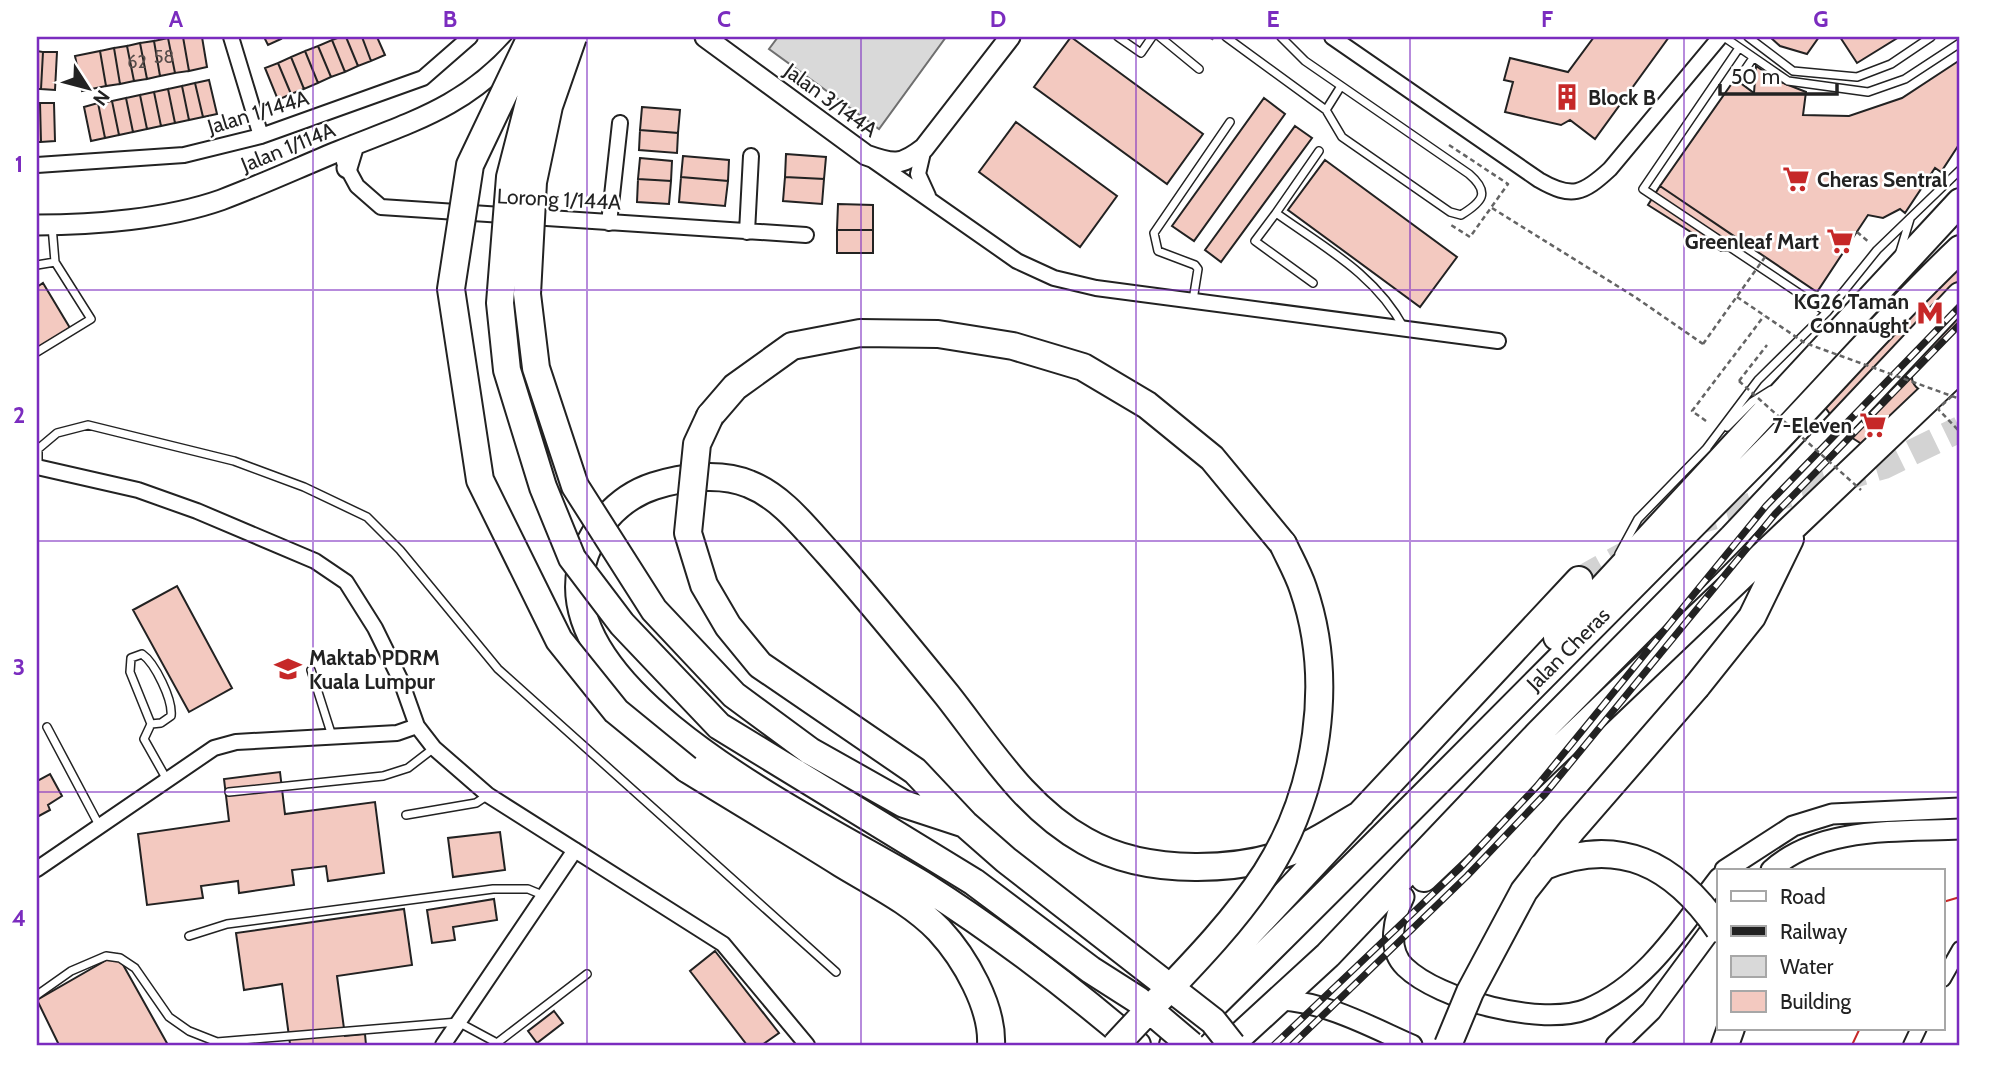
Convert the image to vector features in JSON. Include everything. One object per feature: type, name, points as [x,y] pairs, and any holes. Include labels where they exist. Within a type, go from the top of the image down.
[{"type":"highway","points":[[529,37],[470,165],[452,289],[480,480],[490,503],[559,640],[616,711],[687,769],[905,902],[939,930],[962,962],[979,993],[991,1045]]},
{"type":"highway","points":[[558,37],[536,76],[510,177],[500,303],[511,382],[544,487],[572,558],[622,624],[719,726],[974,882],[1091,970],[1138,1000],[1191,1045]]},
{"type":"highway","points":[[573,37],[549,106],[533,182],[527,294],[536,368],[575,486],[654,610],[734,695],[810,751],[904,804],[965,824]]},
{"type":"highway","points":[[1511,706],[1537,660],[1608,580],[1960,202]]},
{"type":"highway","name":"Jalan Cheras","points":[[1173,1045],[1446,777],[1511,706],[1771,445],[1960,249]]},
{"type":"highway","name":"Jalan Cheras","points":[[1231,1045],[1328,955],[1538,733],[1732,538],[1960,296]]},
{"type":"highway","points":[[1116,1045],[1222,929],[1265,874],[1297,817],[1320,696],[1315,643],[1303,589],[1283,544],[1212,458],[1147,405],[1083,367],[1013,346],[939,334],[860,333],[792,346],[736,387],[710,416],[697,444],[688,533],[704,585],[728,626],[760,665],[915,771],[965,824],[1006,860],[1213,1021],[1231,1045]]},
{"type":"highway","points":[[1894,429],[1926,377],[1960,344]]},
{"type":"highway","points":[[1328,955],[1372,928],[1960,369]]},
{"type":"highway","points":[[1137,1045],[1013,945],[860,848],[764,794],[698,749],[632,694],[599,655],[586,624],[579,592],[582,567],[604,519],[623,500],[667,482],[726,478],[748,484],[793,514],[942,689],[979,740],[1046,813],[1085,841],[1125,858],[1168,867],[1269,858],[1308,845],[1361,814]]},
{"type":"highway","points":[[1448,1045],[1470,992],[1524,891],[1572,830],[1697,687],[1752,617],[1799,521]]},
{"type":"highway","points":[[1156,1045],[1226,958],[1579,580]]},
{"type":"highway","points":[[1435,1045],[1447,1011],[1496,910],[1510,891],[1539,869],[1567,857],[1628,855],[1647,861],[1688,888],[1717,926]]},
{"type":"street","points":[[231,37],[261,136]]},
{"type":"street","name":"Jalan 1/144A","points":[[37,165],[184,155],[261,136],[424,78],[464,46],[470,37]]},
{"type":"street","name":"Jalan 1/114A","points":[[44,225],[139,218],[219,201],[346,155],[454,103],[499,68],[529,37]]},
{"type":"street","name":"Jalan 3/144A","points":[[705,37],[866,155],[889,163],[907,161],[924,148],[1010,37]]},
{"type":"street","points":[[1332,37],[1539,180],[1559,191],[1575,193],[1594,183],[1610,169],[1720,39]]},
{"type":"street","points":[[609,223],[620,123]]},
{"type":"street","points":[[924,148],[918,174],[923,190],[931,199]]},
{"type":"street","name":"Lorong 1/144A","points":[[346,155],[358,186],[381,207],[806,235]]},
{"type":"street","points":[[866,155],[1017,261],[1054,278],[1096,288],[1498,341]]},
{"type":"street","points":[[747,233],[751,156]]},
{"type":"street","points":[[38,467],[138,490],[197,511],[314,561],[345,582],[375,628],[401,681],[417,726],[434,748],[488,795],[723,944],[807,1045]]},
{"type":"street","points":[[37,869],[166,778],[214,748],[397,733],[417,726]]},
{"type":"street","points":[[1727,869],[1793,826],[1832,814],[1960,808]]},
{"type":"street","points":[[1772,869],[1779,863],[1816,846],[1860,834],[1960,829]]},
{"type":"street","points":[[443,1045],[575,850]]},
{"type":"street","points":[[1404,897],[1396,912],[1393,943],[1404,967],[1439,987],[1497,1010],[1541,1016],[1586,1010],[1649,968],[1717,881]]},
{"type":"street","points":[[1616,1045],[1651,1011],[1717,922]]},
{"type":"street","points":[[1944,977],[1960,949]]},
{"type":"street","points":[[1282,1000],[1303,1002],[1337,1013],[1412,1045]]},
{"type":"lane","points":[[1118,37],[1141,52],[1152,37]]},
{"type":"lane","points":[[1160,37],[1199,69]]},
{"type":"lane","points":[[1226,37],[1326,110],[1342,137],[1450,212],[1461,215],[1479,204],[1482,193],[1479,183],[1469,174],[1305,61],[1281,37]]},
{"type":"lane","points":[[1748,37],[1793,71],[1857,77],[1891,64],[1931,37]]},
{"type":"lane","points":[[1720,39],[1740,48],[1788,81],[1868,92],[1905,79],[1960,43]]},
{"type":"lane","points":[[1740,48],[1643,189],[1827,312]]},
{"type":"lane","points":[[1742,74],[1753,58]]},
{"type":"lane","points":[[1326,110],[1341,86]]},
{"type":"lane","points":[[1193,301],[1198,269],[1195,265],[1158,251],[1154,233],[1230,122]]},
{"type":"lane","points":[[1313,283],[1255,241],[1319,151]]},
{"type":"lane","points":[[1706,449],[1758,380],[1827,312],[1877,250],[1960,170]]},
{"type":"lane","points":[[1276,213],[1370,279],[1390,302],[1405,329]]},
{"type":"lane","points":[[1893,272],[1910,218]]},
{"type":"lane","points":[[37,352],[91,319],[55,262],[44,225]]},
{"type":"lane","points":[[37,265],[55,262]]},
{"type":"lane","points":[[1608,580],[1639,519],[1752,402],[1809,365]]},
{"type":"lane","points":[[38,467],[38,449],[57,433],[88,425],[234,461],[304,487],[367,517],[400,550],[498,669],[835,972]]},
{"type":"lane","points":[[151,724],[162,723],[172,716],[172,711],[150,661],[142,654],[128,663],[151,724],[144,739],[166,778]]},
{"type":"lane","points":[[311,670],[332,737]]},
{"type":"lane","points":[[47,727],[99,825]]},
{"type":"lane","points":[[229,792],[383,776],[408,768],[434,748]]},
{"type":"lane","points":[[406,815],[476,803],[488,795]]},
{"type":"lane","points":[[189,936],[227,924],[493,889],[528,889],[545,896]]},
{"type":"lane","points":[[37,995],[71,971],[106,956],[120,958],[135,968],[169,1017],[188,1031],[217,1042],[458,1022],[497,1043],[587,974]]},
{"type":"path","points":[[1440,139],[1508,184],[1470,237],[1441,218]]},
{"type":"path","points":[[1492,208],[1703,344],[1765,257]]},
{"type":"path","points":[[1857,232],[1877,250]]},
{"type":"path","points":[[1737,297],[1805,343],[1960,399]]},
{"type":"path","points":[[1706,421],[1692,411],[1764,316]]},
{"type":"path","points":[[1767,345],[1740,381],[1861,490]]},
{"type":"path","points":[[1952,396],[1938,409],[1960,432]]},
{"type":"water","points":[[778,37],[946,37],[879,129],[769,49]]},
{"type":"building","points":[[183,37],[189,71],[175,73],[168,38]]},
{"type":"building","points":[[183,37],[202,37],[207,67],[189,71]]},
{"type":"building","points":[[264,37],[280,37],[281,39],[268,45]]},
{"type":"building","points":[[346,37],[358,66],[345,72],[332,40]]},
{"type":"building","points":[[346,37],[362,37],[371,61],[358,66]]},
{"type":"building","points":[[362,37],[377,37],[385,55],[371,61]]},
{"type":"building","points":[[1071,37],[1203,134],[1167,184],[1034,87]]},
{"type":"building","name":"Block B","points":[[1594,37],[1669,37],[1595,139],[1570,120],[1561,125],[1505,112],[1513,82],[1504,80],[1510,58],[1568,72]]},
{"type":"building","points":[[1770,37],[1819,37],[1807,54],[1780,46]]},
{"type":"building","points":[[1840,37],[1899,37],[1857,63]]},
{"type":"building","points":[[168,38],[175,73],[160,76],[154,41]]},
{"type":"building","points":[[332,40],[345,72],[331,77],[318,46]]},
{"type":"building","points":[[154,41],[160,76],[147,79],[140,43]]},
{"type":"building","points":[[140,43],[147,79],[134,81],[127,46]]},
{"type":"building","points":[[127,46],[134,81],[120,84],[114,48]]},
{"type":"building","points":[[318,46],[331,77],[318,83],[305,51]]},
{"type":"building","points":[[114,48],[120,84],[106,86],[100,51]]},
{"type":"building","points":[[37,51],[43,52],[41,89],[37,89]]},
{"type":"building","points":[[100,51],[106,86],[82,91],[75,56]]},
{"type":"building","points":[[305,51],[318,83],[304,89],[291,57]]},
{"type":"building","points":[[43,52],[57,52],[55,90],[41,89]]},
{"type":"building","points":[[291,57],[304,89],[291,94],[278,63]]},
{"type":"building","name":"Cheras Sentral","points":[[1960,60],[1960,143],[1941,172],[1935,168],[1905,213],[1900,209],[1883,218],[1868,215],[1817,292],[1660,186],[1735,79],[1754,93],[1756,66],[1778,81],[1806,92],[1803,115],[1849,116],[1902,98]]},
{"type":"building","points":[[278,63],[291,94],[278,100],[265,68]]},
{"type":"building","points":[[209,80],[217,114],[203,117],[195,83]]},
{"type":"building","points":[[195,83],[203,117],[189,120],[182,86]]},
{"type":"building","points":[[182,86],[189,120],[175,123],[168,89]]},
{"type":"building","points":[[168,89],[175,123],[161,126],[154,92]]},
{"type":"building","points":[[154,92],[161,126],[147,129],[140,95]]},
{"type":"building","points":[[140,95],[147,129],[133,132],[126,98]]},
{"type":"building","points":[[126,98],[133,132],[119,135],[112,101]]},
{"type":"building","points":[[1264,98],[1285,114],[1194,241],[1172,226]]},
{"type":"building","points":[[112,101],[119,135],[105,138],[98,103]]},
{"type":"building","points":[[37,103],[40,103],[41,142],[37,142]]},
{"type":"building","points":[[40,103],[54,103],[55,141],[41,142]]},
{"type":"building","points":[[98,103],[105,138],[91,141],[84,107]]},
{"type":"building","points":[[642,107],[680,110],[678,133],[640,130]]},
{"type":"building","points":[[1016,122],[1117,196],[1080,247],[979,172]]},
{"type":"building","points":[[1295,126],[1312,138],[1221,262],[1205,250]]},
{"type":"building","points":[[640,130],[678,133],[677,153],[639,150]]},
{"type":"building","points":[[786,154],[826,157],[824,179],[785,177]]},
{"type":"building","points":[[683,156],[729,160],[728,181],[681,177]]},
{"type":"building","points":[[640,158],[672,161],[671,181],[638,179]]},
{"type":"building","points":[[1325,160],[1457,257],[1420,307],[1288,210]]},
{"type":"building","points":[[681,177],[728,181],[725,206],[679,202]]},
{"type":"building","points":[[785,177],[824,179],[822,204],[783,201]]},
{"type":"building","points":[[638,179],[671,181],[669,204],[637,202]]},
{"type":"building","points":[[1660,186],[1738,239],[1730,250],[1721,251],[1648,205]]},
{"type":"building","points":[[838,204],[873,205],[873,230],[837,230]]},
{"type":"building","points":[[837,230],[873,230],[873,253],[837,253]]},
{"type":"building","name":"KG26 Taman Connaught","points":[[1960,251],[1960,374],[1879,455],[1843,432],[1817,396]]},
{"type":"building","points":[[43,283],[70,328],[37,348],[37,287]]},
{"type":"building","points":[[177,586],[232,688],[189,712],[133,610]]},
{"type":"building","points":[[280,772],[285,814],[375,802],[384,873],[328,881],[326,866],[292,870],[294,885],[239,893],[238,881],[201,886],[203,898],[147,905],[138,834],[229,821],[224,779]]},
{"type":"building","points":[[50,774],[62,796],[48,805],[50,810],[37,817],[37,781]]},
{"type":"building","points":[[500,832],[505,870],[453,877],[448,838]]},
{"type":"building","points":[[494,899],[497,920],[453,927],[455,940],[432,943],[427,910]]},
{"type":"building","points":[[404,909],[412,965],[337,976],[345,1036],[365,1034],[366,1045],[282,1045],[290,1044],[282,984],[244,990],[236,933]]},
{"type":"building","points":[[715,951],[779,1033],[762,1045],[747,1045],[690,971]]},
{"type":"building","points":[[117,954],[168,1045],[59,1045],[37,1000]]},
{"type":"building","points":[[554,1011],[563,1023],[537,1043],[528,1031]]},
{"type":"tunnel","points":[[1689,524],[1884,466],[1960,429]]},
{"type":"tunnel","points":[[1579,580],[1635,549]]},
{"type":"railway","points":[[1274,1045],[1459,869],[1537,786],[1766,506],[1960,306]]},
{"type":"railway","points":[[1292,1045],[1467,876],[1545,794],[1775,514],[1960,324]]},
{"type":"power","points":[[1944,902],[1960,897]]},
{"type":"power","points":[[1852,1045],[1859,1030]]},
{"type":"place","name":"Block B","points":[[1567,97]]},
{"type":"place","name":"Cheras Sentral","points":[[1796,179]]},
{"type":"place","name":"Greenleaf Mart","points":[[1840,241]]},
{"type":"place","name":"KG26 Taman Connaught","points":[[1930,313]]},
{"type":"place","name":"7-Eleven","points":[[1873,425]]},
{"type":"place","name":"Maktab PDRM Kuala Lumpur","points":[[288,669]]}]
